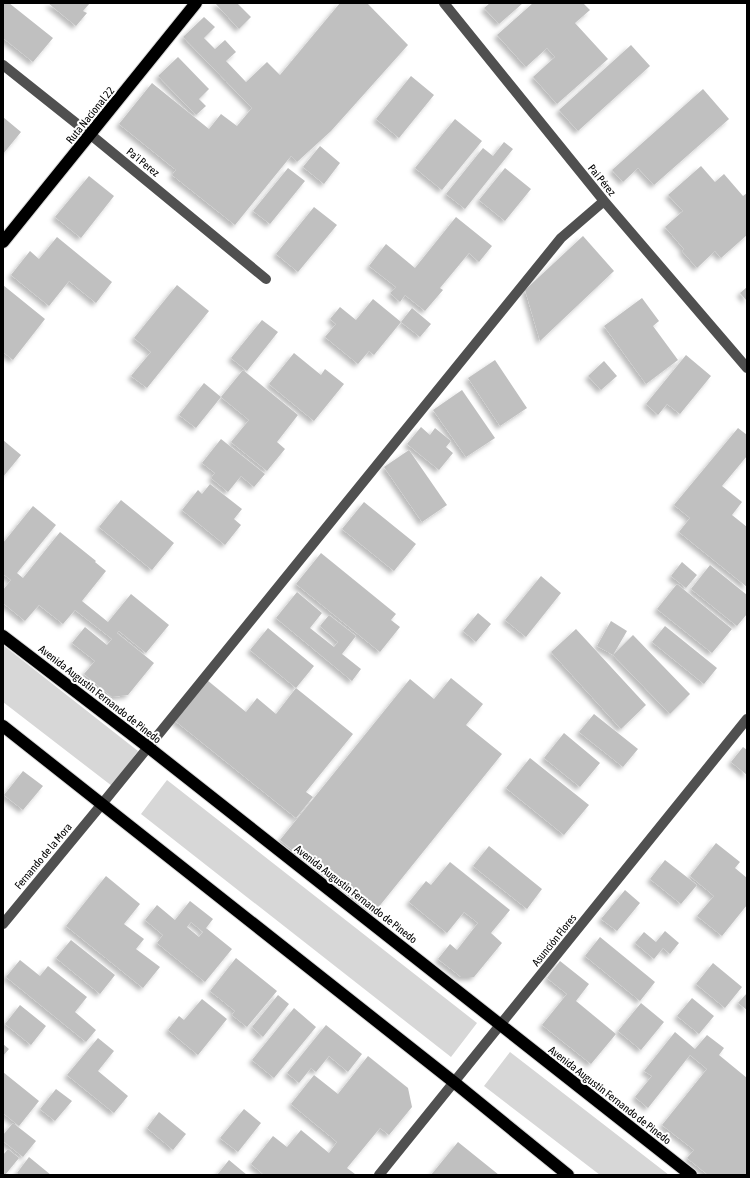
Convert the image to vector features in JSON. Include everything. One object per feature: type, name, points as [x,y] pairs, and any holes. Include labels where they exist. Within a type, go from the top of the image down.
[{"type":"highway","name":"Ruta Nacional 22","points":[[3,242],[91,135],[196,3]]},
{"type":"highway","name":"Avenida Augustín Fernando de Pinedo","points":[[3,636],[148,747],[691,1175]]},
{"type":"highway","points":[[3,726],[455,1083],[568,1175]]},
{"type":"street","name":"Pai Pérez","points":[[444,3],[604,201],[747,368]]},
{"type":"street","name":"Pa'i Perez","points":[[3,65],[91,135],[266,279]]},
{"type":"street","name":"Fernando de la Mora","points":[[3,924],[561,238],[604,201]]},
{"type":"street","name":"Asunción Flores","points":[[379,1175],[501,1026],[747,719]]},
{"type":"shaded area","points":[[3,645],[138,751],[112,786],[3,702]]},
{"type":"shaded area","points":[[167,780],[477,1023],[451,1057],[141,814]]},
{"type":"shaded area","points":[[510,1052],[669,1175],[600,1175],[484,1086]]},
{"type":"building","points":[[3,3],[9,3],[53,38],[33,62],[3,38]]},
{"type":"building","points":[[48,3],[90,3],[83,11],[87,13],[76,26]]},
{"type":"building","points":[[215,3],[237,3],[251,17],[239,29]]},
{"type":"building","points":[[340,3],[367,3],[408,45],[331,131],[297,162],[291,156],[235,225],[172,175],[176,170],[119,124],[152,83],[209,129],[221,114],[237,126],[252,108],[183,37],[204,17],[215,27],[204,38],[215,49],[225,40],[236,52],[226,61],[246,82],[267,62],[280,75]]},
{"type":"building","points":[[490,3],[523,3],[499,24],[484,8]]},
{"type":"building","points":[[533,3],[583,3],[590,10],[575,23],[608,59],[557,104],[533,77],[555,57],[547,48],[526,67],[497,35]]},
{"type":"building","points":[[631,45],[650,66],[578,131],[559,110]]},
{"type":"building","points":[[178,57],[209,89],[199,99],[206,106],[196,115],[158,76]]},
{"type":"building","points":[[411,76],[434,95],[399,138],[376,119]]},
{"type":"building","points":[[703,89],[729,119],[654,185],[638,168],[623,182],[612,170]]},
{"type":"building","points":[[3,117],[21,132],[3,154]]},
{"type":"building","points":[[455,119],[482,141],[442,190],[415,168]]},
{"type":"building","points":[[504,142],[513,149],[465,209],[446,194],[483,148],[493,156]]},
{"type":"building","points":[[320,146],[340,163],[324,184],[303,167]]},
{"type":"building","points":[[701,166],[715,182],[724,174],[743,196],[747,193],[747,235],[721,258],[715,251],[697,268],[682,251],[684,249],[665,227],[683,211],[668,195]]},
{"type":"building","points":[[288,168],[305,181],[270,224],[253,211]]},
{"type":"building","points":[[505,168],[531,189],[505,221],[479,200]]},
{"type":"building","points":[[89,176],[114,196],[81,238],[55,217]]},
{"type":"building","points":[[314,207],[337,225],[298,272],[276,254]]},
{"type":"building","points":[[456,217],[492,246],[479,262],[469,253],[440,288],[443,290],[425,311],[405,295],[400,302],[390,293],[396,287],[369,266],[386,244],[415,268]]},
{"type":"building","points":[[583,236],[614,271],[540,341],[525,290]]},
{"type":"building","points":[[57,237],[112,282],[96,303],[69,281],[49,306],[11,275],[30,251],[39,259]]},
{"type":"building","points":[[3,285],[45,319],[13,360],[3,352]]},
{"type":"building","points":[[177,285],[209,311],[147,388],[131,376],[151,352],[134,338]]},
{"type":"building","points":[[747,287],[747,301],[740,293]]},
{"type":"building","points":[[642,298],[659,321],[653,326],[678,360],[646,384],[604,326]]},
{"type":"building","points":[[373,299],[401,322],[374,355],[369,351],[358,364],[325,337],[336,324],[330,319],[340,307],[356,320]]},
{"type":"building","points":[[412,308],[431,324],[420,337],[401,322]]},
{"type":"building","points":[[262,320],[278,332],[247,371],[231,358]]},
{"type":"building","points":[[294,353],[321,375],[325,369],[344,384],[314,421],[269,384]]},
{"type":"building","points":[[686,355],[711,376],[680,414],[667,404],[658,415],[646,404]]},
{"type":"building","points":[[495,360],[527,408],[500,426],[468,378]]},
{"type":"building","points":[[604,361],[617,376],[601,390],[588,376]]},
{"type":"building","points":[[243,370],[298,415],[277,442],[285,449],[267,471],[231,442],[249,420],[221,397]]},
{"type":"building","points":[[204,383],[221,397],[196,428],[179,415]]},
{"type":"building","points":[[462,390],[495,438],[466,457],[433,410]]},
{"type":"building","points":[[421,427],[430,435],[435,428],[451,441],[446,447],[453,453],[439,470],[407,444]]},
{"type":"building","points":[[738,428],[747,435],[747,456],[722,486],[742,502],[732,515],[747,527],[747,587],[679,532],[690,518],[674,505]]},
{"type":"building","points":[[221,439],[265,474],[254,487],[241,476],[228,492],[211,478],[215,473],[202,463]]},
{"type":"building","points":[[3,440],[21,455],[3,477]]},
{"type":"building","points":[[409,450],[447,505],[422,522],[384,467]]},
{"type":"building","points":[[210,484],[242,509],[234,519],[241,525],[225,545],[182,510],[198,490],[202,494]]},
{"type":"building","points":[[121,500],[174,543],[152,570],[99,527]]},
{"type":"building","points":[[364,502],[416,544],[394,571],[342,529]]},
{"type":"building","points":[[33,506],[56,525],[17,573],[23,578],[60,532],[106,571],[82,601],[108,622],[131,594],[169,625],[146,653],[119,631],[117,633],[154,663],[128,695],[112,697],[84,674],[95,661],[72,643],[85,627],[107,645],[112,639],[75,610],[63,624],[39,605],[25,621],[3,603],[3,590],[11,580],[3,574],[3,543]]},
{"type":"building","points":[[321,553],[396,614],[391,620],[400,627],[380,652],[296,584]]},
{"type":"building","points":[[682,562],[697,575],[686,588],[671,576]]},
{"type":"building","points":[[710,565],[747,595],[747,614],[737,626],[691,589]]},
{"type":"building","points":[[541,576],[561,593],[526,637],[505,620]]},
{"type":"building","points":[[677,584],[732,629],[712,653],[657,609]]},
{"type":"building","points":[[297,592],[322,613],[310,628],[334,647],[338,642],[320,626],[329,615],[356,636],[342,654],[361,669],[352,681],[276,618]]},
{"type":"building","points":[[478,613],[491,624],[476,642],[463,631]]},
{"type":"building","points":[[611,621],[627,631],[613,655],[597,646]]},
{"type":"building","points":[[665,626],[717,668],[704,684],[652,642]]},
{"type":"building","points":[[268,628],[314,666],[296,688],[250,650]]},
{"type":"building","points":[[576,629],[646,705],[621,729],[551,652]]},
{"type":"building","points":[[633,635],[690,694],[670,714],[613,655]]},
{"type":"building","points":[[451,678],[483,704],[466,725],[502,754],[373,914],[280,840],[410,679],[434,699]]},
{"type":"building","points":[[207,680],[246,712],[257,698],[276,714],[296,688],[353,734],[306,792],[313,797],[296,818],[174,720]]},
{"type":"building","points":[[594,714],[638,749],[623,767],[579,732]]},
{"type":"building","points":[[564,733],[600,763],[580,787],[544,758]]},
{"type":"building","points":[[743,747],[747,750],[747,775],[731,762]]},
{"type":"building","points":[[530,758],[589,805],[564,835],[506,788]]},
{"type":"building","points":[[23,771],[43,786],[23,810],[4,795]]},
{"type":"building","points":[[716,843],[740,862],[735,868],[747,878],[747,905],[722,936],[697,916],[714,896],[690,876]]},
{"type":"building","points":[[489,846],[542,889],[527,909],[473,866]]},
{"type":"building","points":[[665,860],[697,885],[681,904],[650,879]]},
{"type":"building","points":[[450,862],[510,910],[491,933],[502,943],[474,977],[461,977],[438,959],[450,944],[457,950],[478,923],[464,912],[447,933],[409,902],[426,881],[431,885]]},
{"type":"building","points":[[106,876],[140,904],[124,924],[144,939],[136,949],[160,967],[143,988],[66,926]]},
{"type":"building","points":[[625,890],[640,903],[617,931],[601,919]]},
{"type":"building","points":[[190,901],[213,919],[206,928],[232,949],[205,982],[157,943],[163,935],[145,920],[157,905],[175,920]],"holes":[[[191,922],[203,932],[199,937],[187,927]]]},
{"type":"building","points":[[665,931],[679,943],[670,954],[663,948],[654,959],[635,943],[644,932],[656,942]]},
{"type":"building","points":[[600,937],[655,982],[640,1001],[585,956]]},
{"type":"building","points":[[71,940],[115,975],[100,994],[56,958]]},
{"type":"building","points":[[236,958],[277,991],[247,1027],[232,1015],[235,1011],[210,991]]},
{"type":"building","points":[[20,960],[40,976],[48,966],[87,997],[75,1012],[96,1030],[86,1042],[6,977]]},
{"type":"building","points":[[560,961],[589,984],[576,1001],[616,1034],[591,1064],[542,1025],[567,994],[547,978]]},
{"type":"building","points":[[713,963],[742,987],[725,1008],[696,984]]},
{"type":"building","points":[[747,993],[747,1010],[738,1003]]},
{"type":"building","points":[[278,995],[289,1004],[263,1037],[252,1027]]},
{"type":"building","points":[[692,998],[714,1016],[699,1034],[677,1016]]},
{"type":"building","points":[[202,999],[227,1019],[198,1055],[168,1030],[179,1016],[184,1020]]},
{"type":"building","points":[[641,1003],[664,1022],[641,1050],[618,1031]]},
{"type":"building","points":[[20,1005],[46,1026],[31,1045],[5,1024]]},
{"type":"building","points":[[294,1008],[316,1027],[274,1078],[252,1060]]},
{"type":"building","points":[[326,1025],[362,1054],[348,1072],[329,1056],[316,1072],[311,1068],[299,1083],[287,1073]]},
{"type":"building","points":[[675,1032],[695,1049],[707,1035],[724,1048],[719,1055],[747,1078],[747,1175],[708,1175],[687,1158],[694,1150],[662,1125],[707,1069],[690,1055],[648,1108],[635,1097],[652,1076],[644,1071]]},
{"type":"building","points":[[98,1038],[114,1051],[98,1071],[128,1096],[114,1113],[67,1075]]},
{"type":"building","points":[[3,1044],[9,1049],[3,1056]]},
{"type":"building","points":[[368,1056],[408,1088],[412,1107],[389,1135],[380,1128],[347,1168],[355,1174],[264,1175],[251,1164],[273,1136],[287,1147],[301,1130],[329,1153],[337,1142],[291,1104],[314,1075],[338,1094]]},
{"type":"building","points":[[3,1072],[39,1101],[19,1126],[3,1113]]},
{"type":"building","points":[[56,1089],[72,1101],[55,1121],[40,1109]]},
{"type":"building","points":[[244,1109],[261,1123],[238,1152],[220,1138]]},
{"type":"building","points":[[159,1112],[186,1134],[173,1150],[147,1128]]},
{"type":"building","points":[[13,1123],[36,1141],[23,1157],[3,1141],[3,1135]]},
{"type":"building","points":[[458,1142],[499,1175],[431,1175]]},
{"type":"building","points":[[8,1149],[19,1158],[5,1175],[3,1175],[3,1155]]},
{"type":"building","points":[[29,1157],[51,1175],[19,1175],[17,1173]]},
{"type":"building","points":[[229,1160],[247,1175],[217,1175]]}]
